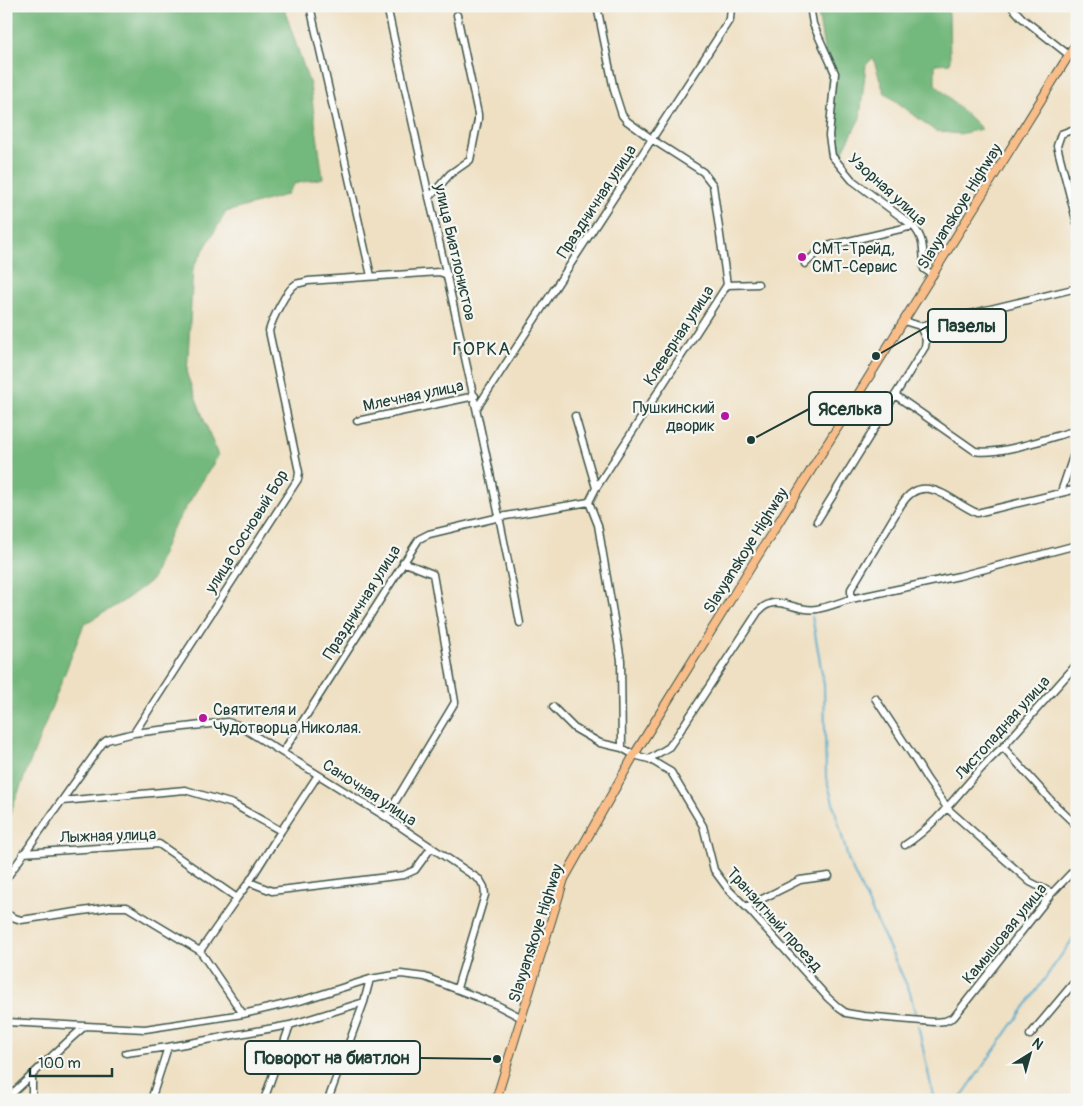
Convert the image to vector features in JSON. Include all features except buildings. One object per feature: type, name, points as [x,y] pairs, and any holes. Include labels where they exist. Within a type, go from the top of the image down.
[{"type":"main road","name":"Slavyanskoye Highway","points":[[496,1100],[564,879],[634,755],[1077,42]]},
{"type":"street","points":[[310,6],[371,276]]},
{"type":"street","name":"улица Биатлонистов","points":[[387,6],[428,198],[475,396],[520,623]]},
{"type":"street","name":"Клеверная улица","points":[[589,502],[596,488],[727,285],[713,185],[704,172],[653,140],[627,121],[622,115],[614,90],[597,6]]},
{"type":"street","name":"Праздничная улица","points":[[477,408],[730,19],[731,6]]},
{"type":"street","name":"Узорная улица","points":[[810,6],[813,24],[835,73],[829,136],[832,156],[852,180],[920,233],[923,241],[924,269],[933,275]]},
{"type":"street","points":[[1011,6],[1022,18],[1069,55]]},
{"type":"street","points":[[428,198],[450,174],[470,160],[478,120],[457,15]]},
{"type":"street","points":[[1077,128],[1062,134],[1057,143],[1057,150],[1063,166],[1077,223]]},
{"type":"street","points":[[805,264],[823,246],[913,226]]},
{"type":"street","name":"улица Сосновый Бор","points":[[134,733],[298,479],[299,472],[269,331],[275,314],[292,288],[296,284],[308,281],[371,276],[439,272],[448,276]]},
{"type":"street","name":"Клеверная улица","points":[[727,285],[758,284]]},
{"type":"street","points":[[904,321],[920,326],[1077,288]]},
{"type":"street","points":[[817,521],[925,347],[926,340],[920,326]]},
{"type":"street","points":[[895,395],[975,451],[995,452],[1077,430]]},
{"type":"street","name":"Млечная улица","points":[[357,421],[475,396]]},
{"type":"street","points":[[574,416],[596,488]]},
{"type":"street","points":[[1061,492],[1077,445]]},
{"type":"street","points":[[852,599],[851,589],[906,498],[917,490],[933,488],[977,513],[1077,489]]},
{"type":"street","points":[[589,502],[598,525],[621,660],[622,748]]},
{"type":"street","name":"Праздничная улица","points":[[283,752],[419,539],[429,534],[500,517],[589,502]]},
{"type":"street","points":[[649,759],[669,747],[674,741],[758,612],[765,605],[775,602],[800,608],[816,609],[852,599],[959,576],[1077,545]]},
{"type":"street","points":[[386,817],[455,702],[433,574],[403,562]]},
{"type":"street","name":"Листопадная улица","points":[[904,845],[921,834],[948,809],[990,758],[1077,664]]},
{"type":"street","points":[[875,698],[948,809],[1030,882],[1052,893]]},
{"type":"street","name":"Транзитный проезд","points":[[553,707],[574,728],[600,743],[622,748],[634,755],[649,759],[671,772],[702,826],[714,870],[728,889],[828,998],[846,1013],[934,1022],[945,1021],[954,1017]]},
{"type":"street","name":"Саночная улица","points":[[134,733],[227,722],[238,725],[386,817],[480,880],[484,887],[485,895],[457,988]]},
{"type":"street","points":[[6,879],[102,744],[107,740],[134,733]]},
{"type":"street","points":[[1002,747],[1077,826]]},
{"type":"street","points":[[200,951],[249,882],[318,775]]},
{"type":"street","points":[[62,800],[185,790],[233,804],[281,831]]},
{"type":"street","name":"Лыжная улица","points":[[24,853],[159,844],[237,898]]},
{"type":"street","points":[[249,882],[272,891],[404,875],[415,870],[431,848]]},
{"type":"street","name":"Камышовая улица","points":[[954,1017],[1052,893],[1077,867]]},
{"type":"street","points":[[746,907],[800,880],[829,876]]},
{"type":"street","points":[[6,913],[21,920],[110,907],[127,907],[200,951],[243,1014]]},
{"type":"street","points":[[6,1022],[145,1029],[243,1014],[303,1000],[370,979],[401,974],[425,977],[457,988],[522,1018]]},
{"type":"street","points":[[328,1100],[364,1002],[370,979]]},
{"type":"street","points":[[1030,1035],[1077,980]]},
{"type":"street","points":[[126,1053],[168,1048],[290,1025],[364,1002]]},
{"type":"street","points":[[264,1100],[290,1025]]},
{"type":"street","points":[[6,1099],[84,1027]]},
{"type":"street","points":[[151,1100],[168,1048]]},
{"type":"street","points":[[32,1076],[32,1100]]},
{"type":"green space","points":[[6,6],[283,6],[310,85],[323,178],[294,184],[286,195],[226,212],[193,268],[187,375],[218,456],[170,533],[152,580],[122,602],[84,624],[6,824]]},
{"type":"green space","points":[[817,6],[944,6],[949,13],[950,63],[935,64],[935,84],[982,129],[959,134],[935,131],[884,92],[873,58],[866,65],[860,118],[841,155]]},
{"type":"waterway","points":[[812,616],[824,685],[826,777],[849,862],[910,992],[916,1017]]},
{"type":"waterway","points":[[959,1100],[1077,933]]},
{"type":"waterway","points":[[918,1025],[934,1100]]},
{"type":"place","name":"СМТ-Трейд, СМТ-Сервис","points":[[802,257]]},
{"type":"place","name":"Пазелы","points":[[876,356]]},
{"type":"place","name":"Пушкинский дворик","points":[[725,416]]},
{"type":"place","name":"Яселька","points":[[751,440]]},
{"type":"place","name":"Святителя и Чудотворца Николая.","points":[[203,718]]},
{"type":"place","name":"Поворот на биатлон","points":[[497,1059]]},
{"type":"district","name":"ГОРКА","points":[[482,348]]}]
